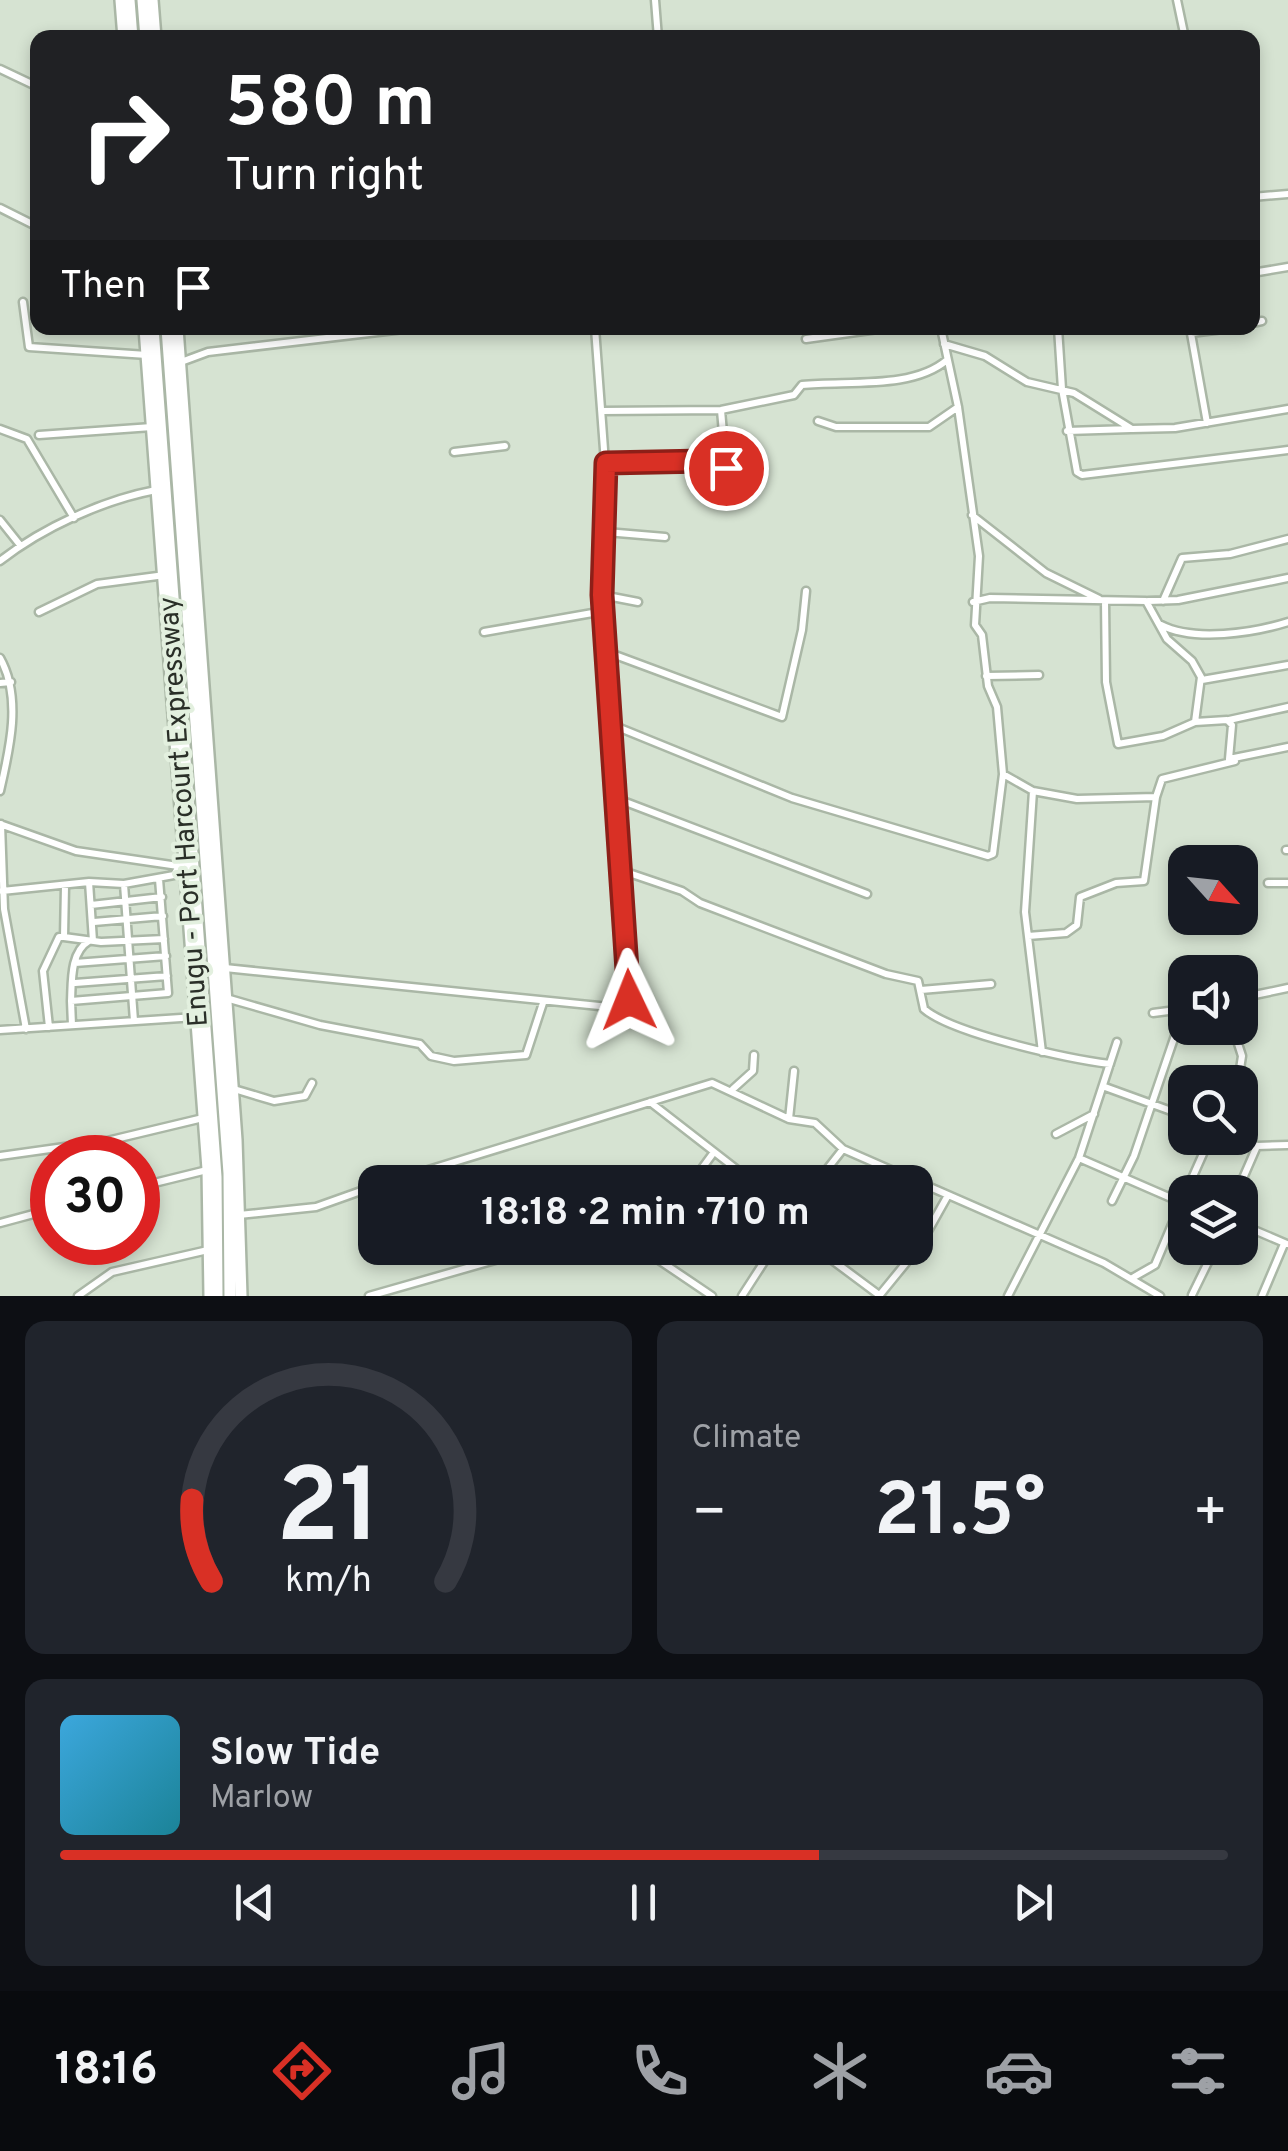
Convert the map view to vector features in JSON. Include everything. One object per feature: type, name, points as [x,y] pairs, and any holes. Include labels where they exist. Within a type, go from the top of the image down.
[{"type":"main road","points":[[125,0],[127,30]]},
{"type":"main road","points":[[143,0],[145,30]]},
{"type":"main road","points":[[152,0],[155,30]]},
{"type":"main road","name":"Enugu - Port Harcourt Expressway","points":[[149,335],[182,867],[208,1170],[213,1296]]},
{"type":"main road","name":"Enugu - Port Harcourt Expressway","points":[[150,335],[216,1177],[213,1296]]},
{"type":"main road","name":"Enugu - Port Harcourt Expressway","points":[[168,335],[229,1173],[230,1296]]},
{"type":"main road","name":"Enugu - Port Harcourt Expressway","points":[[177,335],[232,1088],[240,1296]]},
{"type":"street","points":[[656,0],[658,30]]},
{"type":"street","points":[[1177,0],[1183,30]]},
{"type":"street","points":[[0,68],[30,83]]},
{"type":"street","points":[[1260,196],[1288,194]]},
{"type":"street","points":[[0,208],[30,224]]},
{"type":"street","points":[[1260,272],[1288,267]]},
{"type":"street","points":[[23,302],[29,348],[148,354]]},
{"type":"street","points":[[179,363],[208,352],[352,335]]},
{"type":"street","points":[[223,968],[543,1003],[626,1005],[630,988],[602,595],[606,463],[596,335]]},
{"type":"street","points":[[806,339],[835,335]]},
{"type":"street","points":[[942,335],[958,407],[981,577],[973,602],[986,676],[999,719],[1003,774],[1007,782],[1077,800],[1156,797]]},
{"type":"street","points":[[1058,335],[1067,431],[1076,472],[1082,476],[1288,450]]},
{"type":"street","points":[[1192,335],[1208,423]]},
{"type":"street","points":[[943,344],[986,356],[1026,382],[1062,389],[1132,429]]},
{"type":"street","points":[[602,411],[721,410],[794,395],[802,385],[875,381],[930,370],[947,360]]},
{"type":"street","points":[[818,422],[836,427],[929,427],[958,407]]},
{"type":"street","points":[[1067,431],[1208,423],[1288,408]]},
{"type":"street","points":[[721,410],[726,468],[721,497]]},
{"type":"street","points":[[39,435],[59,430],[153,427]]},
{"type":"street","points":[[0,429],[27,439],[74,518]]},
{"type":"street","points":[[454,452],[504,446]]},
{"type":"street","points":[[606,463],[704,461],[726,468],[763,470]]},
{"type":"street","points":[[0,561],[20,545],[74,518],[157,490]]},
{"type":"street","points":[[972,515],[1046,573],[1104,601]]},
{"type":"street","points":[[0,520],[20,545]]},
{"type":"street","points":[[606,532],[665,537]]},
{"type":"street","points":[[1163,601],[1182,558],[1230,554],[1288,539]]},
{"type":"street","points":[[39,612],[96,584],[166,575]]},
{"type":"street","points":[[973,602],[1163,601],[1288,578]]},
{"type":"street","points":[[607,652],[782,717],[802,630],[806,591]]},
{"type":"street","points":[[602,595],[638,602]]},
{"type":"street","points":[[1104,601],[1106,682],[1118,744],[1163,736],[1195,722],[1288,708]]},
{"type":"street","points":[[1146,602],[1170,643],[1192,660],[1202,680],[1195,722]]},
{"type":"street","points":[[484,632],[604,611]]},
{"type":"street","points":[[1160,624],[1192,636],[1233,630],[1254,632],[1288,622]]},
{"type":"street","points":[[0,658],[11,682],[8,749],[0,790]]},
{"type":"street","points":[[1202,680],[1288,666]]},
{"type":"street","points":[[986,676],[1039,675]]},
{"type":"street","points":[[0,683],[11,682]]},
{"type":"street","points":[[1227,720],[1234,733],[1229,757],[1236,760]]},
{"type":"street","points":[[610,724],[792,798],[988,856],[992,854],[996,808],[1007,782]]},
{"type":"street","points":[[1028,936],[1068,933],[1078,921],[1080,897],[1116,883],[1144,881],[1162,780],[1288,747]]},
{"type":"street","points":[[1033,791],[1026,876],[1028,936],[1042,1052]]},
{"type":"street","points":[[615,798],[867,894]]},
{"type":"street","points":[[26,1029],[2,891],[1,824],[76,851],[182,867]]},
{"type":"street","points":[[2,891],[89,882],[124,884],[174,875],[182,867]]},
{"type":"street","points":[[623,872],[682,890],[700,904],[886,974],[918,981],[924,1009],[930,1014],[1042,1052],[1110,1064]]},
{"type":"street","points":[[71,1001],[166,994],[159,879]]},
{"type":"street","points":[[89,882],[94,922],[91,941]]},
{"type":"street","points":[[1268,883],[1288,883]]},
{"type":"street","points":[[124,884],[134,1021]]},
{"type":"street","points":[[64,937],[65,886]]},
{"type":"street","points":[[92,905],[162,898]]},
{"type":"street","points":[[94,922],[163,916]]},
{"type":"street","points":[[49,1027],[43,972],[59,937],[91,941],[164,938]]},
{"type":"street","points":[[72,1025],[75,962],[80,946],[91,941]]},
{"type":"street","points":[[75,962],[166,956]]},
{"type":"street","points":[[74,984],[167,976]]},
{"type":"street","points":[[921,990],[991,984]]},
{"type":"street","points":[[1258,994],[1288,988]]},
{"type":"street","points":[[225,998],[320,1025],[420,1044],[435,1057],[454,1061],[526,1055],[543,1003]]},
{"type":"street","points":[[1153,1014],[1168,1012]]},
{"type":"street","points":[[0,1030],[196,1017]]},
{"type":"street","points":[[1008,1296],[1079,1158],[1105,1087],[1116,1042]]},
{"type":"street","points":[[1112,1201],[1134,1156],[1171,1045]]},
{"type":"street","points":[[732,1090],[752,1072],[754,1055]]},
{"type":"street","points":[[789,1119],[794,1070]]},
{"type":"street","points":[[232,1088],[274,1102],[305,1096],[312,1084]]},
{"type":"street","points":[[444,1165],[700,1084],[732,1090],[789,1119],[815,1124],[843,1149],[879,1165]]},
{"type":"street","points":[[1105,1087],[1168,1110]]},
{"type":"street","points":[[649,1102],[730,1165]]},
{"type":"street","points":[[1056,1134],[1095,1113]]},
{"type":"street","points":[[0,1156],[107,1141],[202,1118]]},
{"type":"street","points":[[1258,1146],[1288,1144]]},
{"type":"street","points":[[830,1165],[843,1149]]},
{"type":"street","points":[[704,1165],[714,1152]]},
{"type":"street","points":[[1079,1158],[1168,1197]]},
{"type":"street","points":[[160,1182],[208,1170]]},
{"type":"street","points":[[933,1191],[1134,1277],[1160,1296]]},
{"type":"street","points":[[239,1215],[316,1207],[358,1192]]},
{"type":"street","points":[[839,1265],[879,1295],[919,1248],[946,1197]]},
{"type":"street","points":[[0,1223],[30,1215]]},
{"type":"street","points":[[1258,1232],[1286,1244],[1262,1296]]},
{"type":"street","points":[[1134,1277],[1154,1264],[1168,1233]]},
{"type":"street","points":[[78,1296],[112,1272],[210,1250]]},
{"type":"street","points":[[370,1296],[478,1265]]},
{"type":"street","points":[[666,1265],[712,1296]]},
{"type":"street","points":[[742,1296],[762,1265]]},
{"type":"street","points":[[1192,1296],[1207,1265]]},
{"type":"route","points":[[629,1000],[602,595],[606,463],[704,461],[726,468]]}]
